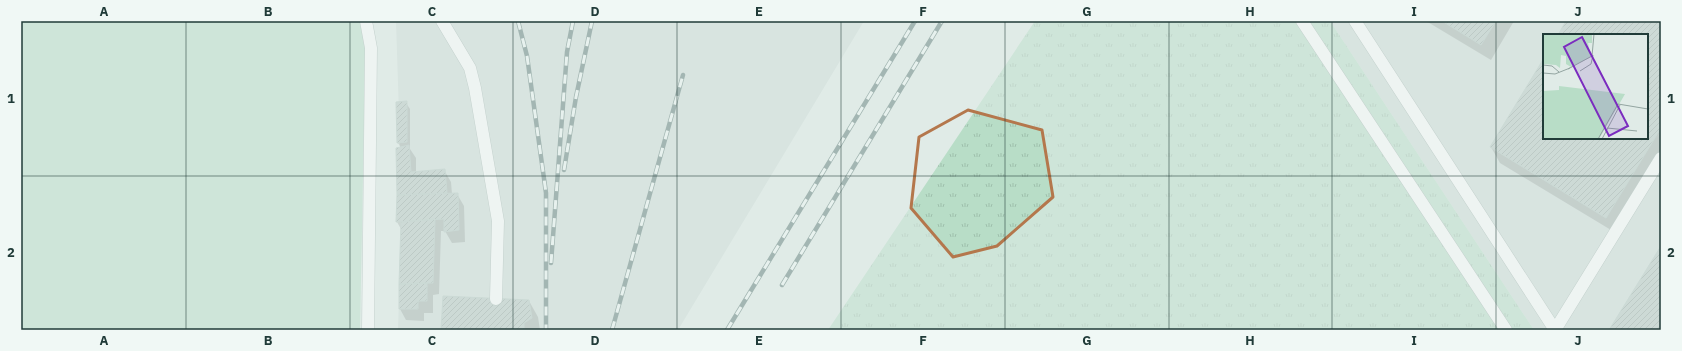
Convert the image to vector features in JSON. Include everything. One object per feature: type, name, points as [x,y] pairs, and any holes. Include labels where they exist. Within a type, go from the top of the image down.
[{"type":"lane","points":[[366,21],[371,48],[368,330]]},
{"type":"lane","points":[[442,21],[470,68],[475,88],[498,221],[496,299]]},
{"type":"lane","points":[[1302,21],[1506,330]]},
{"type":"lane","points":[[1355,21],[1555,330],[1661,158]]},
{"type":"highlighted area","points":[[968,110],[1042,130],[1053,197],[997,246],[953,257],[911,208],[919,137]]},
{"type":"shaded area","points":[[396,21],[864,21],[678,330],[398,330],[402,207]]},
{"type":"shaded area","points":[[1330,21],[1661,21],[1661,330],[1534,330]]},
{"type":"green space","points":[[21,21],[365,21],[360,330],[21,330]]},
{"type":"green space","points":[[1035,21],[1330,21],[1534,330],[828,330]]},
{"type":"building","points":[[1442,21],[1496,21],[1481,45]]},
{"type":"building","points":[[1566,21],[1661,21],[1661,128],[1606,218],[1490,147],[1543,60],[1543,139],[1648,139],[1648,34],[1559,34]]},
{"type":"building","points":[[407,101],[407,142],[397,143],[396,102]]},
{"type":"building","points":[[409,145],[411,172],[445,169],[447,193],[397,195],[396,148]]},
{"type":"building","points":[[458,193],[459,230],[444,232],[444,219],[396,222],[397,195]]},
{"type":"building","points":[[435,219],[433,283],[399,284],[401,222]]},
{"type":"building","points":[[1661,246],[1661,330],[1609,330]]},
{"type":"building","points":[[427,283],[427,301],[418,301],[418,309],[399,309],[399,284]]},
{"type":"building","points":[[443,296],[529,300],[532,318],[524,323],[524,330],[441,330]]},
{"type":"railway","points":[[518,21],[527,56],[546,193],[546,330]]},
{"type":"railway","points":[[551,263],[567,52],[573,21]]},
{"type":"railway","points":[[564,170],[576,97],[592,21]]},
{"type":"railway","points":[[727,330],[915,21]]},
{"type":"railway","points":[[782,285],[942,21]]},
{"type":"railway","points":[[612,330],[683,75]]}]
